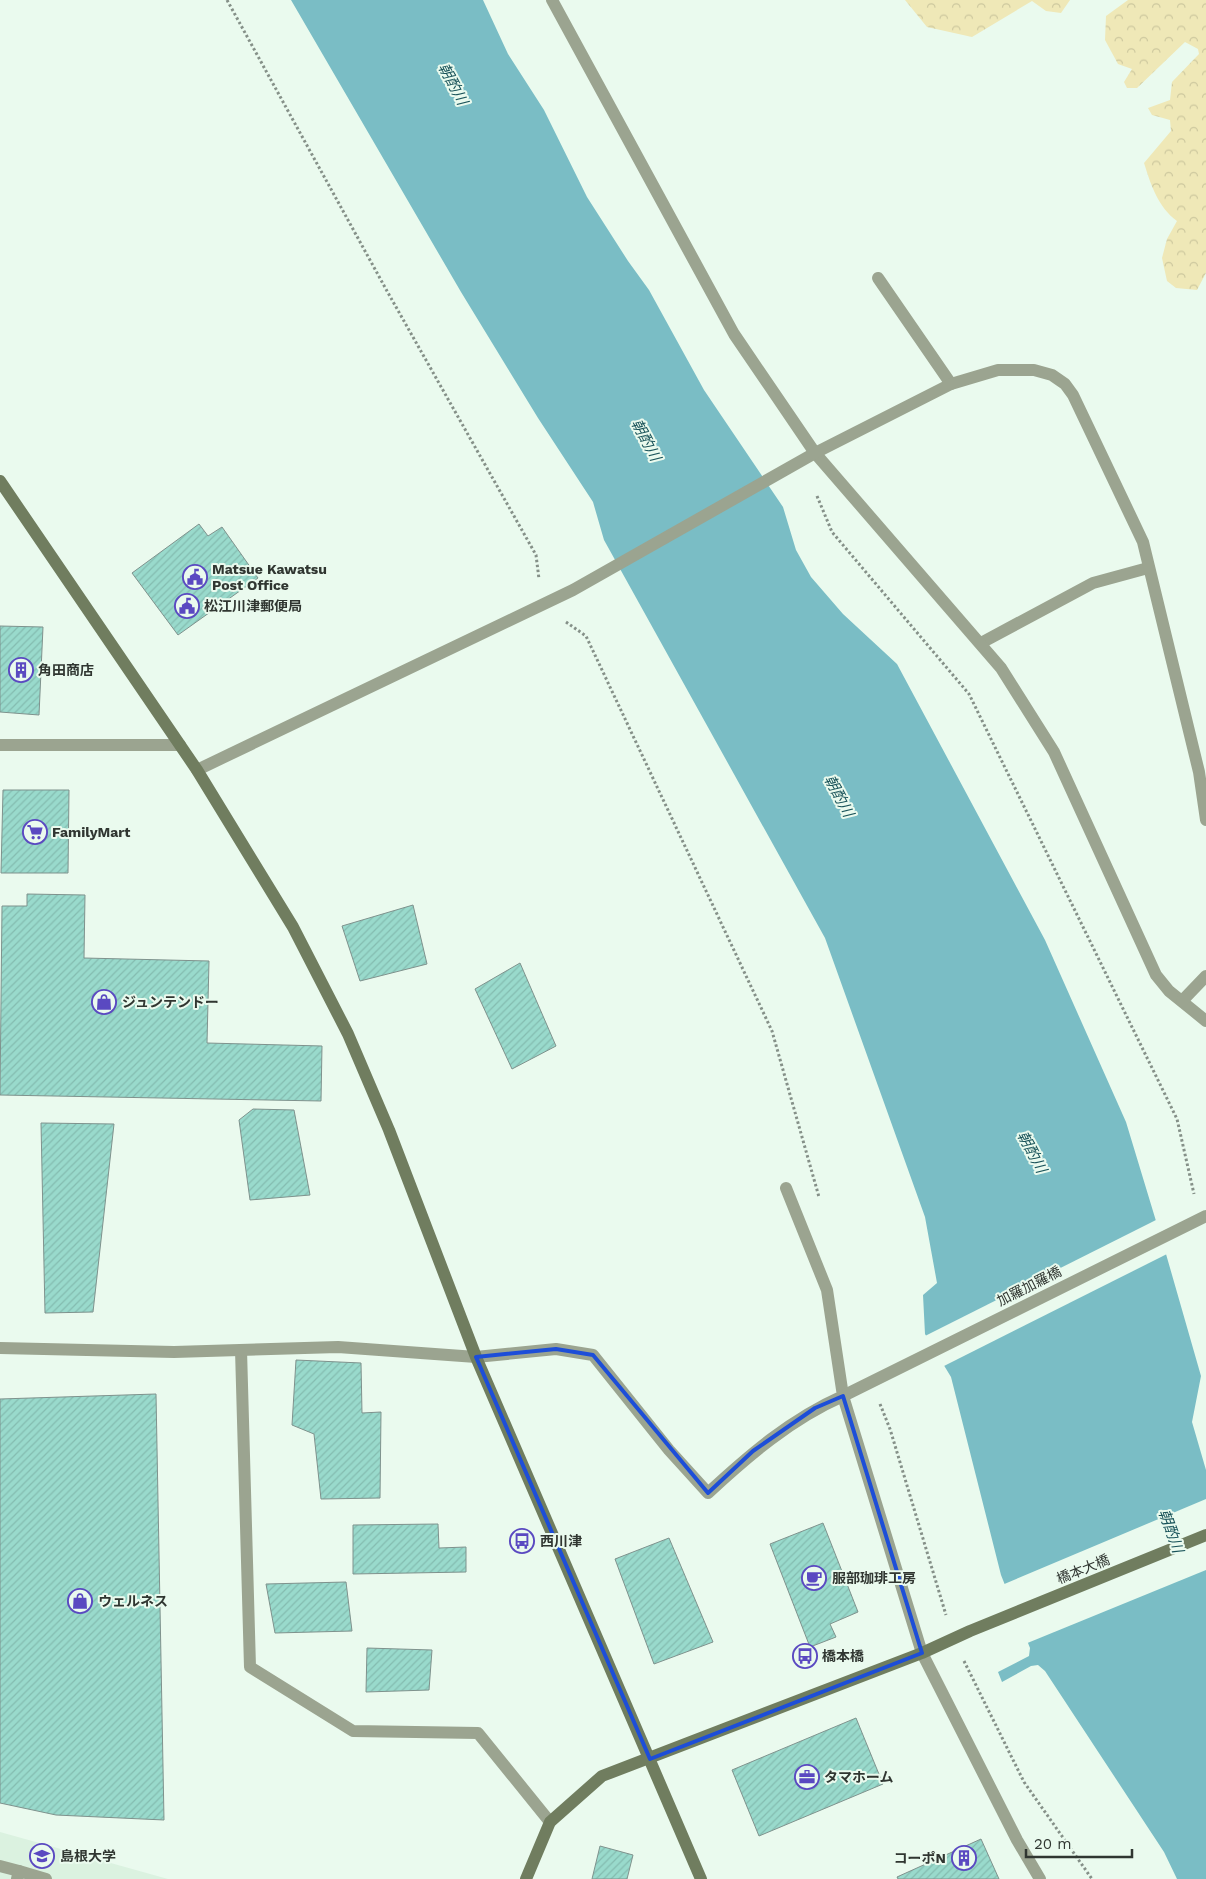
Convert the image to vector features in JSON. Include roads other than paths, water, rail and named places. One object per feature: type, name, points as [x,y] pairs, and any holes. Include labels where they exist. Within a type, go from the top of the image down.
[{"type":"street","points":[[552,0],[734,334],[815,453],[1001,668],[1054,752],[1156,975],[1182,1001],[1206,1021]]},
{"type":"street","points":[[878,278],[952,384]]},
{"type":"street","points":[[197,770],[573,590],[815,453],[952,384],[998,370],[1034,370],[1052,375],[1065,384],[1074,395],[1143,542],[1148,568],[1202,771],[1206,820]]},
{"type":"street","points":[[0,481],[197,770],[293,926],[348,1034],[389,1130],[476,1357],[701,1879]]},
{"type":"street","points":[[981,643],[1093,583],[1148,568]]},
{"type":"street","points":[[0,745],[180,745]]},
{"type":"street","points":[[1182,1001],[1206,976]]},
{"type":"street","points":[[786,1188],[827,1290],[843,1396],[922,1654],[1017,1840],[1040,1879]]},
{"type":"street","name":"加羅加羅橋","points":[[476,1357],[556,1349],[592,1355],[669,1450],[708,1493],[753,1451],[815,1408],[843,1396],[1203,1217]]},
{"type":"street","points":[[0,1348],[174,1352],[338,1347],[476,1357]]},
{"type":"street","points":[[241,1350],[250,1667],[353,1731],[478,1734],[550,1822],[526,1879]]},
{"type":"street","name":"橋本大橋","points":[[550,1822],[602,1776],[922,1654],[970,1631],[1206,1535]]},
{"type":"street","points":[[0,1866],[18,1875],[46,1879]]},
{"type":"water","name":"朝酌川","points":[[291,0],[483,0],[508,54],[544,110],[587,197],[649,290],[704,390],[783,507],[796,550],[811,577],[843,614],[897,664],[1045,940],[1126,1122],[1201,1376],[1192,1422],[1206,1470],[1206,1879],[1177,1879],[1164,1852],[1045,1671],[1038,1665],[1031,1666],[1002,1682],[998,1672],[1029,1656],[1030,1648],[1001,1575],[951,1377],[925,1334],[923,1295],[937,1283],[925,1217],[825,938],[604,540],[593,502],[538,418],[461,292]]},
{"type":"place","name":"Matsue Kawatsu Post Office","points":[[195,577]]},
{"type":"place","name":"松江川津郵便局","points":[[187,606]]},
{"type":"place","name":"角田商店","points":[[21,670]]},
{"type":"place","name":"FamilyMart","points":[[35,832]]},
{"type":"place","name":"ジュンテンドー","points":[[104,1002]]},
{"type":"place","name":"西川津","points":[[522,1541]]},
{"type":"place","name":"服部珈琲工房","points":[[814,1578]]},
{"type":"place","name":"ウェルネス","points":[[80,1601]]},
{"type":"place","name":"橋本橋","points":[[805,1656]]},
{"type":"place","name":"タマホーム","points":[[807,1777]]},
{"type":"place","name":"島根大学","points":[[42,1856]]},
{"type":"place","name":"コーポN","points":[[964,1858]]}]
